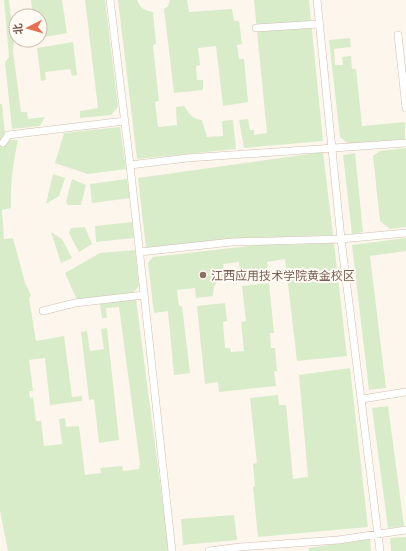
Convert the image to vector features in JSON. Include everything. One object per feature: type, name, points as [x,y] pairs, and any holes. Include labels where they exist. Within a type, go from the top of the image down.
[{"type":"street","points":[[110,0],[140,252],[172,551]]},
{"type":"street","points":[[317,0],[341,239],[380,551]]},
{"type":"street","points":[[256,28],[319,24]]},
{"type":"street","points":[[398,35],[406,108]]},
{"type":"street","points":[[3,143],[8,135],[125,121]]},
{"type":"street","points":[[130,165],[187,158],[406,143]]},
{"type":"street","points":[[140,252],[232,242],[341,239],[406,233]]},
{"type":"street","points":[[43,311],[74,303],[144,295]]},
{"type":"street","points":[[362,399],[406,392]]},
{"type":"street","points":[[209,551],[240,547],[338,540],[406,530]]},
{"type":"green space","points":[[4,0],[9,0],[10,8],[8,8],[8,46]]},
{"type":"green space","points":[[31,0],[62,0],[67,33],[48,37],[48,8],[32,8]]},
{"type":"green space","points":[[85,0],[105,0],[118,107],[111,115],[80,118],[80,111],[98,108]]},
{"type":"green space","points":[[118,0],[137,0],[143,9],[153,12],[156,44],[153,45],[159,101],[155,102],[158,127],[177,125],[176,107],[184,106],[192,116],[196,119],[202,120],[207,137],[223,136],[222,121],[233,120],[236,149],[137,159]]},
{"type":"green space","points":[[170,0],[187,0],[189,12],[232,9],[234,21],[239,21],[242,44],[237,45],[239,59],[244,59],[248,102],[223,106],[216,46],[198,48],[200,65],[196,66],[197,80],[203,80],[203,90],[174,93],[164,9],[168,6]]},
{"type":"green space","points":[[254,0],[309,0],[323,141],[244,148],[239,120],[248,119],[250,130],[254,130],[254,135],[267,133]]},
{"type":"green space","points":[[350,38],[351,47],[334,49],[335,65],[343,65],[342,57],[351,56],[352,69],[356,69],[362,126],[405,122],[405,139],[348,144],[340,137],[329,40]]},
{"type":"green space","points":[[73,42],[77,75],[72,76],[70,69],[45,72],[46,80],[41,81],[37,48],[48,48],[48,46]]},
{"type":"green space","points":[[8,48],[13,48],[21,112],[27,112],[28,119],[45,117],[40,126],[12,129],[5,62],[9,57]]},
{"type":"green space","points":[[0,104],[2,104],[5,135],[7,140],[18,140],[12,174],[11,208],[2,210],[4,239],[13,238],[25,283],[31,295],[29,298],[36,341],[64,336],[72,397],[82,396],[82,401],[50,405],[45,358],[29,360],[33,391],[29,391],[30,398],[33,397],[36,421],[41,421],[44,446],[62,444],[59,419],[65,418],[66,427],[79,426],[85,475],[101,473],[100,468],[122,466],[123,471],[139,469],[140,464],[119,307],[106,308],[107,318],[102,318],[100,304],[136,299],[169,551],[8,551],[0,511]]},
{"type":"green space","points":[[120,127],[126,169],[88,174],[55,163],[64,133]]},
{"type":"green space","points":[[406,148],[406,227],[390,229],[380,221],[373,156],[380,151]]},
{"type":"green space","points":[[323,152],[333,235],[232,239],[146,248],[138,178]]},
{"type":"green space","points":[[355,153],[363,232],[352,234],[343,155]]},
{"type":"green space","points":[[53,174],[65,178],[59,196],[46,204]]},
{"type":"green space","points":[[72,179],[86,185],[81,205],[68,205],[66,202]]},
{"type":"green space","points":[[127,179],[130,198],[92,203],[90,184]]},
{"type":"green space","points":[[132,222],[134,238],[96,242],[95,226]]},
{"type":"green space","points":[[85,227],[92,244],[79,252],[69,233],[71,228]]},
{"type":"green space","points":[[51,232],[62,239],[72,258],[61,263]]},
{"type":"green space","points":[[406,238],[406,251],[370,256],[386,388],[369,390],[352,245]]},
{"type":"green space","points":[[276,243],[283,245],[334,243],[347,356],[297,361],[285,259],[267,262],[268,270],[240,274],[239,262],[223,264],[225,279],[215,284],[213,296],[196,298],[195,288],[177,290],[179,306],[182,306],[190,373],[174,375],[168,311],[154,313],[148,263],[153,257]]},
{"type":"green space","points":[[135,250],[139,286],[133,293],[77,300],[65,273],[100,253]]},
{"type":"green space","points":[[269,283],[274,333],[270,333],[271,348],[275,348],[277,371],[274,371],[276,386],[219,392],[218,382],[205,384],[197,306],[225,303],[227,321],[223,322],[225,348],[230,348],[231,352],[244,351],[241,322],[246,321],[242,286]]},
{"type":"green space","points":[[107,328],[119,440],[99,443],[94,399],[89,400],[81,332],[87,331],[90,351],[104,349],[101,329]]},
{"type":"green space","points":[[350,368],[368,527],[258,537],[253,487],[255,486],[253,464],[257,463],[250,398],[278,395],[279,405],[286,405],[293,479],[308,477],[299,375]]},
{"type":"green space","points":[[388,406],[404,526],[388,528],[372,408]]},
{"type":"green space","points":[[234,515],[237,540],[183,545],[181,519]]},
{"type":"green space","points":[[406,537],[406,551],[391,551],[390,538]]},
{"type":"green space","points":[[370,539],[371,551],[309,551],[308,548]]},
{"type":"place","name":"江西应用技术学院黄金校区","points":[[203,275]]}]
